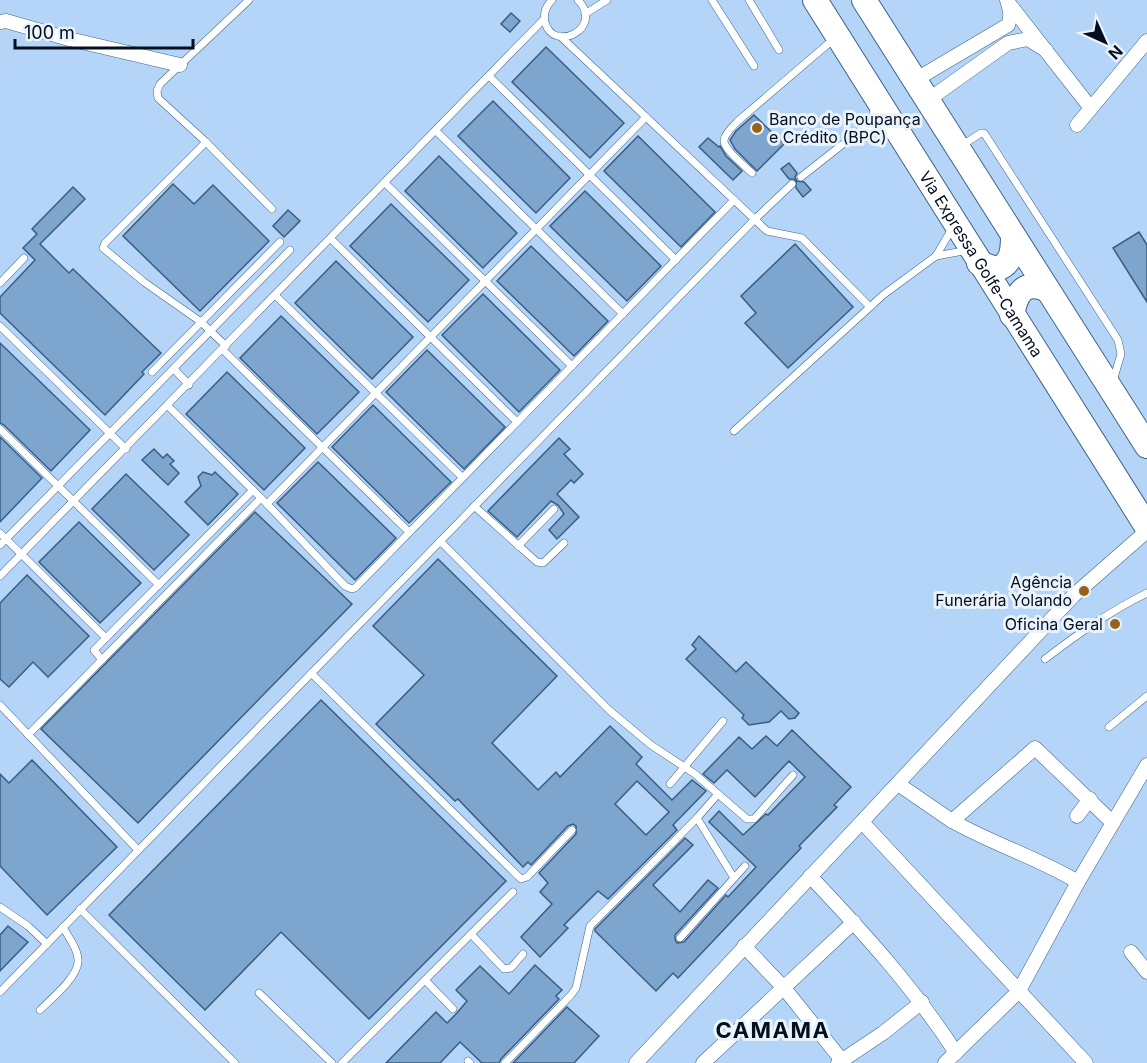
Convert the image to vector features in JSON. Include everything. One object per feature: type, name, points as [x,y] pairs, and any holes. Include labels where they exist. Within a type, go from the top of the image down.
[{"type":"highway","name":"Via Expressa Golfe-Camama","points":[[814,0],[1147,529]]},
{"type":"highway","points":[[864,0],[1147,446]]},
{"type":"highway","points":[[975,257],[996,269],[1006,265],[1012,254],[1013,236]]},
{"type":"highway","points":[[1012,315],[1018,296],[1026,287],[1034,285],[1046,289]]},
{"type":"street","points":[[915,80],[1008,25],[1011,18],[1007,1]]},
{"type":"street","points":[[1007,1],[1090,107]]},
{"type":"street","points":[[0,22],[6,21],[69,39],[180,65]]},
{"type":"street","points":[[928,100],[1008,43],[1028,39],[1046,51]]},
{"type":"street","points":[[1077,125],[1147,41]]},
{"type":"street","points":[[636,1063],[1074,595],[1147,529]]},
{"type":"street","points":[[952,821],[1035,748],[1113,823]]},
{"type":"street","points":[[945,1063],[1019,991],[1078,882],[1147,765]]},
{"type":"street","points":[[898,784],[952,821],[984,839],[1048,865],[1078,882]]},
{"type":"street","points":[[1077,816],[1090,799]]},
{"type":"street","points":[[862,822],[1086,1063]]},
{"type":"street","points":[[810,876],[854,922],[922,1002],[956,1053]]},
{"type":"street","points":[[703,1063],[854,922]]},
{"type":"street","points":[[744,946],[784,988],[841,1062],[922,1002]]},
{"type":"street","points":[[1131,952],[1147,972]]},
{"type":"lane","points":[[249,0],[160,84],[157,91],[158,98],[206,142],[272,209]]},
{"type":"lane","points":[[0,576],[276,296],[544,19],[547,6],[552,0]]},
{"type":"lane","points":[[560,36],[570,36],[576,33],[584,23],[585,14],[578,0]]},
{"type":"lane","points":[[585,14],[607,0]]},
{"type":"lane","points":[[712,0],[754,66]]},
{"type":"lane","points":[[749,0],[779,50]]},
{"type":"lane","points":[[544,19],[551,32],[560,36],[767,231],[802,238],[870,307]]},
{"type":"lane","points":[[752,173],[725,147],[724,140],[728,133],[738,121],[837,36]]},
{"type":"lane","points":[[489,76],[676,260]]},
{"type":"lane","points":[[801,177],[860,133],[871,122],[875,102],[870,90]]},
{"type":"lane","points":[[28,735],[376,393],[646,117]]},
{"type":"lane","points":[[860,133],[875,129],[888,133],[909,149]]},
{"type":"lane","points":[[436,131],[623,314]]},
{"type":"lane","points":[[958,147],[981,133],[986,136],[1118,340],[1121,354],[1111,389]]},
{"type":"lane","points":[[206,142],[105,243],[103,248],[135,275],[211,331],[322,447],[409,532]]},
{"type":"lane","points":[[385,183],[572,366]]},
{"type":"lane","points":[[0,992],[755,219],[792,184]]},
{"type":"lane","points":[[168,406],[264,501],[345,586],[356,588],[735,200]]},
{"type":"lane","points":[[734,431],[883,295],[936,256],[955,223]]},
{"type":"lane","points":[[331,239],[517,422]]},
{"type":"lane","points":[[152,372],[280,242]]},
{"type":"lane","points":[[0,545],[290,250]]},
{"type":"lane","points":[[936,256],[975,257]]},
{"type":"lane","points":[[0,283],[24,258]]},
{"type":"lane","points":[[276,296],[462,477]]},
{"type":"lane","points":[[0,326],[126,449]]},
{"type":"lane","points":[[174,369],[189,385]]},
{"type":"lane","points":[[0,429],[159,585]]},
{"type":"lane","points":[[102,660],[93,651],[253,490]]},
{"type":"lane","points":[[474,506],[537,562],[543,563],[564,543]]},
{"type":"lane","points":[[518,546],[554,509]]},
{"type":"lane","points":[[0,533],[106,638]]},
{"type":"lane","points":[[440,541],[609,710],[651,745],[685,767],[747,819],[754,819],[793,775]]},
{"type":"lane","points":[[1046,659],[1117,608],[1147,593]]},
{"type":"lane","points":[[312,673],[521,879],[526,877],[572,830]]},
{"type":"lane","points":[[1109,727],[1147,696]]},
{"type":"lane","points":[[0,705],[138,850]]},
{"type":"lane","points":[[670,784],[723,721]]},
{"type":"lane","points":[[505,1063],[572,995],[576,988],[590,926],[718,794]]},
{"type":"lane","points":[[697,818],[734,878]]},
{"type":"lane","points":[[680,938],[745,866]]},
{"type":"lane","points":[[342,1063],[513,892]]},
{"type":"lane","points":[[0,907],[28,926],[47,944]]},
{"type":"lane","points":[[80,909],[235,1063]]},
{"type":"lane","points":[[40,1010],[74,973],[78,962],[76,952],[63,927]]},
{"type":"lane","points":[[471,934],[504,969],[511,968],[523,954]]},
{"type":"lane","points":[[424,980],[453,1009]]},
{"type":"lane","points":[[259,993],[332,1063]]},
{"type":"building","points":[[511,13],[520,21],[510,32],[501,24]]},
{"type":"building","points":[[546,47],[624,123],[590,158],[512,82]]},
{"type":"building","points":[[493,101],[570,178],[536,213],[458,136]]},
{"type":"building","points":[[754,115],[784,144],[757,171],[735,149],[730,140],[736,131]]},
{"type":"building","points":[[638,136],[715,212],[681,247],[604,171]]},
{"type":"building","points":[[708,138],[720,146],[726,156],[742,171],[733,180],[699,147]]},
{"type":"building","points":[[439,156],[517,233],[483,268],[405,191]]},
{"type":"building","points":[[789,163],[797,173],[795,177],[797,181],[804,182],[811,190],[803,197],[796,188],[796,181],[789,179],[781,169]]},
{"type":"building","points":[[173,184],[194,204],[213,185],[269,241],[200,311],[123,236]]},
{"type":"building","points":[[73,187],[85,199],[40,244],[69,273],[73,269],[161,353],[105,415],[0,313],[0,297],[35,260],[23,248],[37,234],[32,229]]},
{"type":"building","points":[[585,191],[661,266],[627,301],[550,226]]},
{"type":"building","points":[[391,204],[469,280],[428,322],[350,246]]},
{"type":"building","points":[[288,210],[300,221],[284,237],[273,226]]},
{"type":"building","points":[[1139,232],[1147,245],[1147,302],[1113,248]]},
{"type":"building","points":[[795,244],[853,307],[788,368],[745,323],[756,313],[741,296]]},
{"type":"building","points":[[531,246],[608,321],[574,356],[497,281]]},
{"type":"building","points":[[336,261],[413,337],[372,379],[295,303]]},
{"type":"building","points":[[483,294],[560,370],[519,412],[442,335]]},
{"type":"building","points":[[281,316],[359,392],[317,434],[240,358]]},
{"type":"building","points":[[0,343],[90,430],[51,471],[0,423]]},
{"type":"building","points":[[427,350],[505,427],[464,469],[386,392]]},
{"type":"building","points":[[227,372],[305,448],[264,490],[186,414]]},
{"type":"building","points":[[373,405],[451,482],[409,523],[332,447]]},
{"type":"building","points":[[0,437],[42,478],[0,522]]},
{"type":"building","points":[[559,438],[570,449],[564,454],[583,474],[574,483],[571,480],[557,494],[579,517],[557,539],[549,530],[564,514],[558,505],[551,501],[517,537],[488,511]]},
{"type":"building","points":[[154,449],[163,458],[167,454],[174,461],[170,464],[179,473],[168,485],[142,460]]},
{"type":"building","points":[[318,462],[396,538],[355,580],[277,503]]},
{"type":"building","points":[[203,472],[212,475],[215,472],[238,494],[208,525],[185,502],[201,486],[198,477]]},
{"type":"building","points":[[126,474],[189,535],[154,570],[92,509]]},
{"type":"building","points":[[255,512],[352,604],[138,823],[41,729]]},
{"type":"building","points":[[79,522],[141,583],[100,623],[39,562]]},
{"type":"building","points":[[438,559],[557,676],[492,743],[538,790],[556,772],[560,777],[610,726],[642,757],[636,764],[672,800],[692,780],[706,791],[673,825],[677,830],[608,899],[598,891],[564,925],[568,928],[540,957],[521,937],[552,904],[540,892],[548,883],[539,873],[576,834],[576,826],[573,824],[568,826],[531,865],[528,862],[523,867],[458,799],[455,801],[376,724],[424,675],[373,626]],"holes":[[[637,781],[669,812],[646,835],[615,804]]]},
{"type":"building","points":[[27,575],[89,636],[48,677],[33,662],[9,687],[0,679],[0,603]]},
{"type":"building","points":[[699,636],[736,672],[746,662],[799,713],[795,718],[789,719],[781,711],[769,722],[749,725],[742,718],[744,715],[686,659],[696,649],[692,645]]},
{"type":"building","points":[[321,700],[506,881],[369,1019],[281,932],[205,1010],[109,915]]},
{"type":"building","points":[[792,730],[851,787],[834,805],[837,807],[799,846],[801,848],[678,978],[673,973],[656,991],[595,929],[685,838],[693,845],[653,885],[680,912],[708,880],[718,888],[675,935],[677,943],[684,942],[726,895],[728,897],[756,867],[709,822],[719,811],[743,835],[766,814],[768,815],[805,777],[789,761],[755,797],[727,770],[714,783],[703,774],[739,737],[752,749],[766,736],[777,746]]},
{"type":"building","points":[[32,760],[117,847],[47,915],[0,866],[0,774],[9,783]]},
{"type":"building","points":[[8,926],[28,942],[0,971],[0,935]]},
{"type":"building","points":[[535,965],[562,990],[556,996],[559,999],[499,1063],[482,1063],[460,1042],[440,1063],[386,1063],[436,1012],[447,1023],[457,1013],[467,1001],[456,990],[480,966],[509,994]]},
{"type":"building","points":[[567,1007],[599,1036],[574,1063],[513,1063]]},
{"type":"place","name":"Banco de Poupança e Crédito (BPC)","points":[[757,128]]},
{"type":"place","name":"Agência Funerária Yolando","points":[[1084,591]]},
{"type":"place","name":"Oficina Geral","points":[[1115,624]]},
{"type":"district","name":"CAMAMA","points":[[773,1030]]}]
